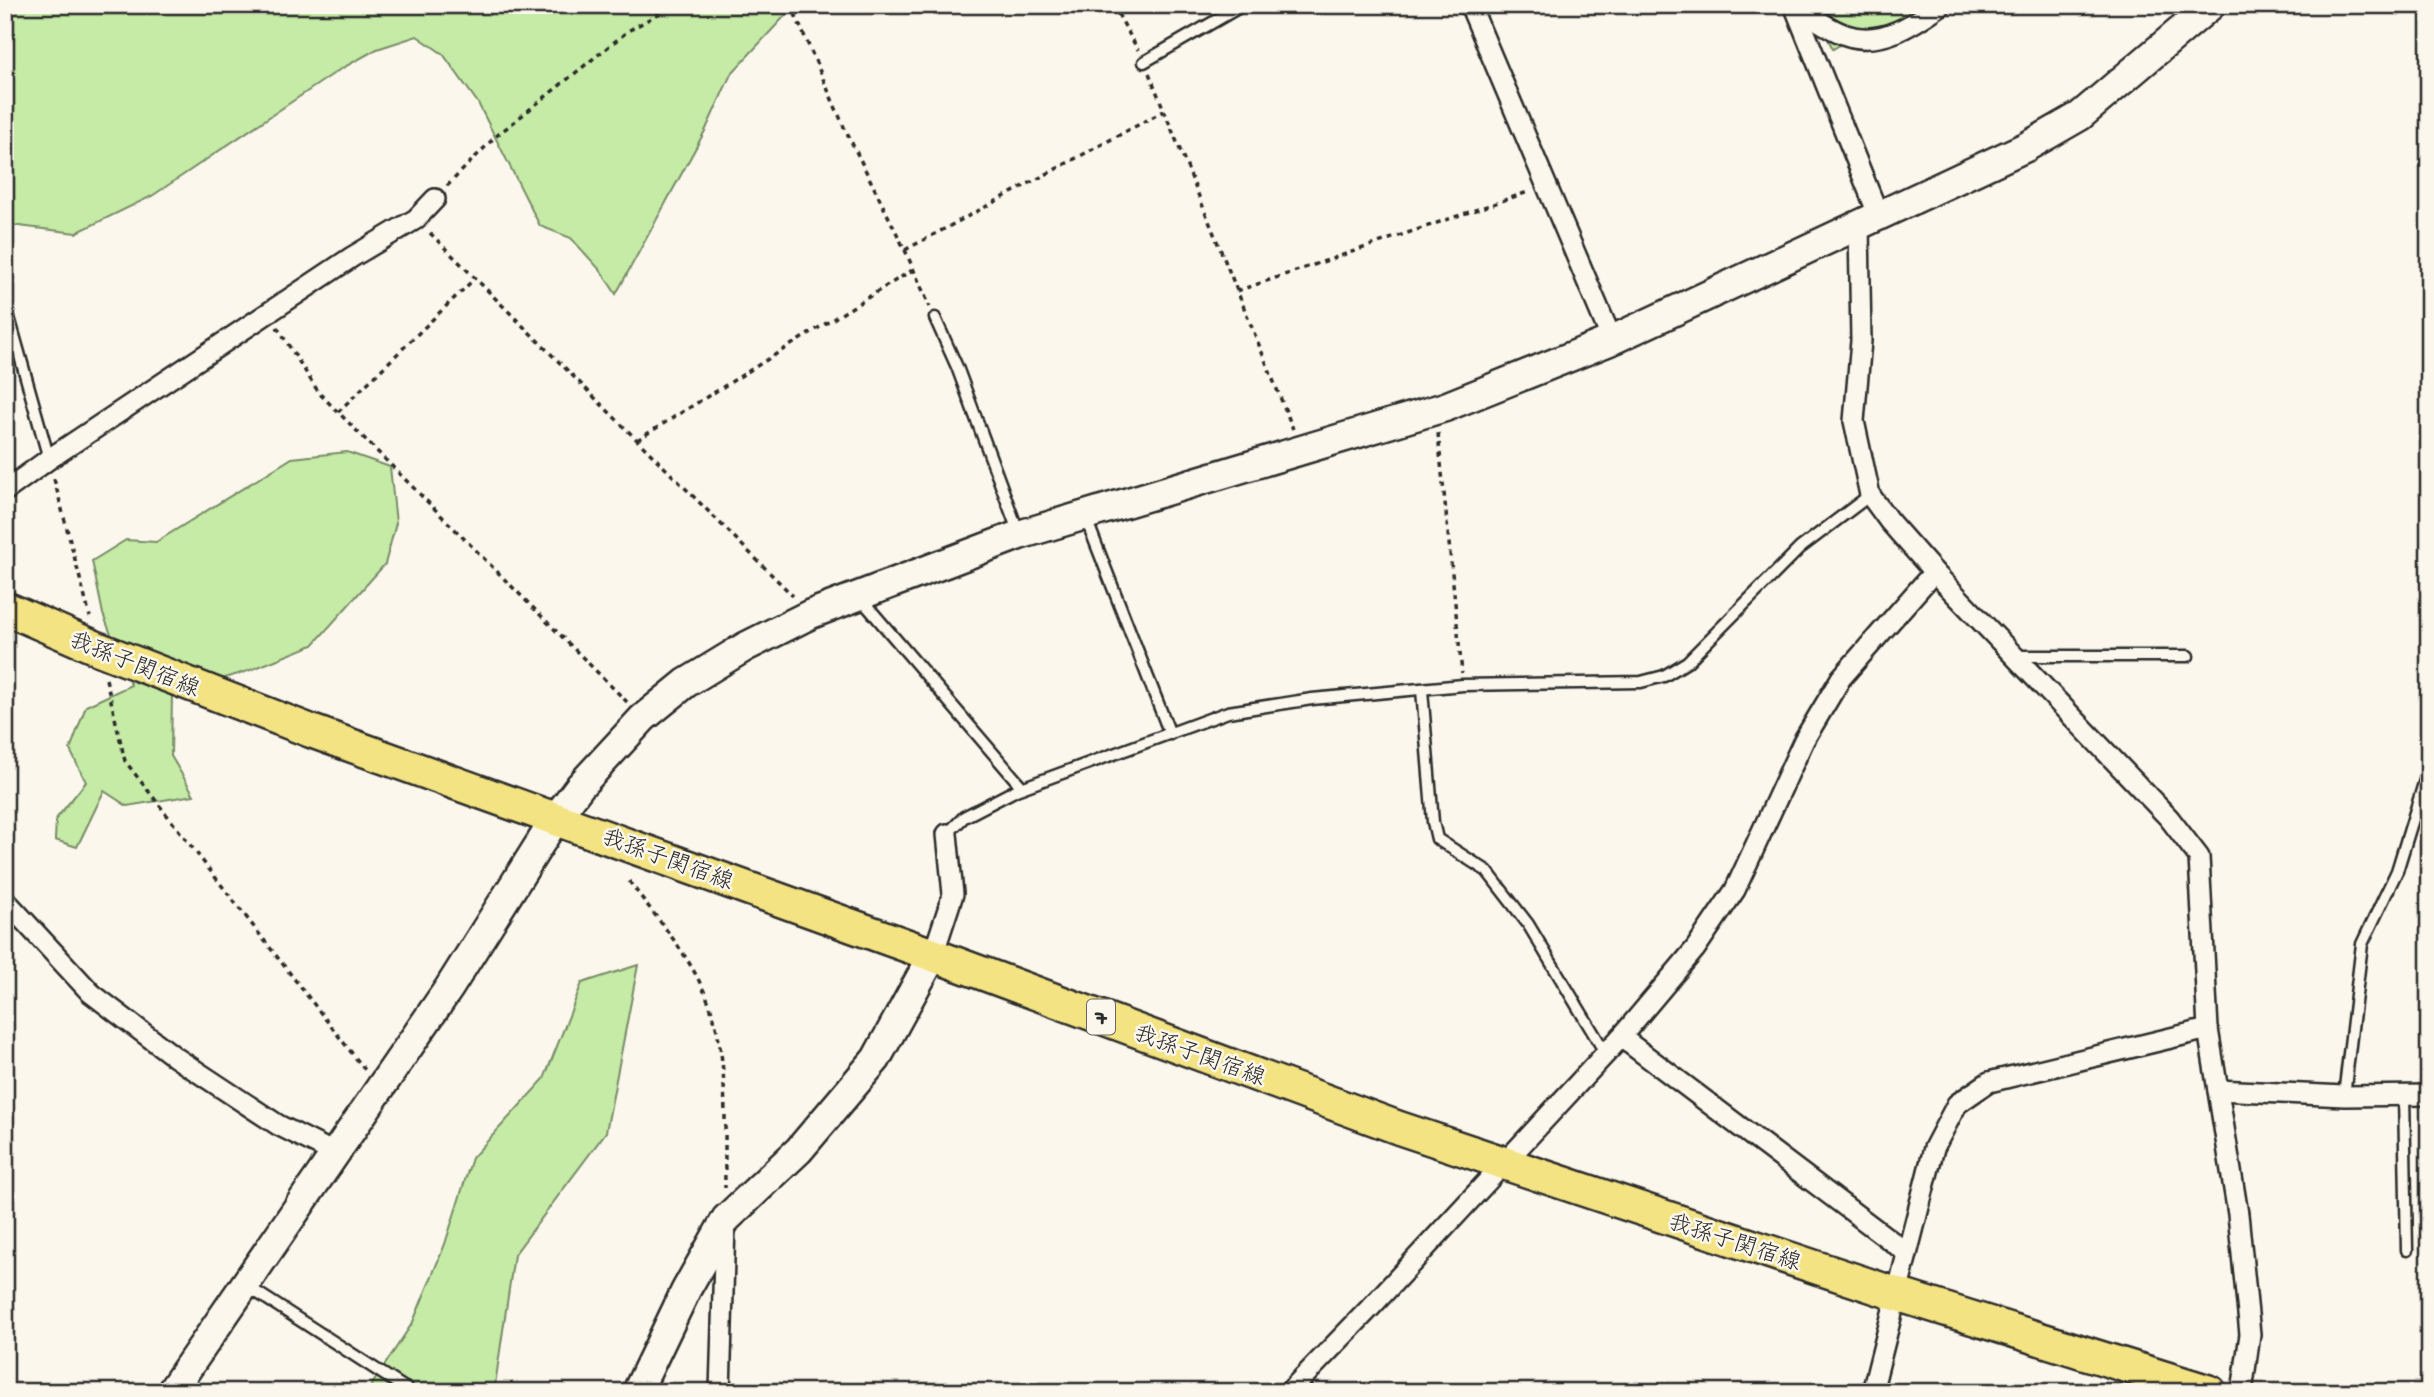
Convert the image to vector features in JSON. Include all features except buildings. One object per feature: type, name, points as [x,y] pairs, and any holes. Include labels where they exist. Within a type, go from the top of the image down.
[{"type":"main road","name":"我孫子関宿線","points":[[5,608],[99,649],[311,731],[933,955],[1503,1165],[1896,1294],[2210,1392]]},
{"type":"street","points":[[1470,5],[1612,340]]},
{"type":"street","points":[[1941,5],[1911,26],[1889,35],[1862,39],[1844,35],[1794,5],[1869,220],[1854,421],[1870,495],[1934,572],[2169,818],[2199,857],[2208,1029],[2238,1214],[2250,1334],[2242,1392]]},
{"type":"street","points":[[171,1392],[449,988],[556,818],[580,786],[643,718],[686,683],[745,647],[811,614],[1019,535],[1436,410],[1612,340],[2026,147],[2080,116],[2211,5]]},
{"type":"street","points":[[5,491],[352,257],[416,219],[435,199]]},
{"type":"street","points":[[1289,1392],[1606,1054],[1695,949],[1735,890],[1804,740],[1840,678],[1934,572]]},
{"type":"street","points":[[637,1392],[686,1290],[726,1219],[799,1150],[876,1059],[933,955],[953,894],[947,834]]},
{"type":"street","points":[[5,900],[91,993],[122,1017],[175,1057],[278,1125],[334,1153]]},
{"type":"street","points":[[1872,1392],[1934,1148],[1957,1104],[1989,1082],[2208,1029]]},
{"type":"street","points":[[1621,1037],[1908,1253]]},
{"type":"street","points":[[2218,1090],[2344,1096],[2429,1095]]},
{"type":"street","points":[[720,1392],[726,1219]]},
{"type":"lane","points":[[1144,62],[1243,5]]},
{"type":"lane","points":[[5,303],[49,459]]},
{"type":"lane","points":[[935,318],[957,367],[1019,535]]},
{"type":"lane","points":[[947,834],[964,817],[1022,787],[1228,712],[1312,699],[1463,685],[1641,682],[1664,676],[1687,662],[1800,548],[1870,495]]},
{"type":"lane","points":[[1085,515],[1170,734]]},
{"type":"lane","points":[[859,597],[1022,787]]},
{"type":"lane","points":[[2012,656],[2188,656]]},
{"type":"lane","points":[[1422,690],[1433,822],[1437,839],[1487,871],[1528,924],[1606,1054]]},
{"type":"lane","points":[[2344,1096],[2362,944],[2397,871],[2429,767]]},
{"type":"lane","points":[[2404,1096],[2407,1250]]},
{"type":"lane","points":[[244,1285],[411,1392]]},
{"type":"path","points":[[435,199],[463,167],[495,137],[628,31],[674,5]]},
{"type":"path","points":[[791,5],[844,127],[905,250],[935,318]]},
{"type":"path","points":[[1113,5],[1144,62],[1302,451]]},
{"type":"path","points":[[905,250],[1164,110]]},
{"type":"path","points":[[1237,291],[1547,186]]},
{"type":"path","points":[[416,219],[811,614]]},
{"type":"path","points":[[637,440],[914,269]]},
{"type":"path","points":[[338,412],[475,278]]},
{"type":"path","points":[[268,313],[319,393],[643,718]]},
{"type":"path","points":[[1436,410],[1463,685]]},
{"type":"path","points":[[49,459],[99,649],[125,761],[380,1087]]},
{"type":"path","points":[[629,881],[682,951],[703,987],[713,1015],[724,1087],[726,1219]]},
{"type":"green space","points":[[5,5],[795,5],[731,74],[706,129],[616,294],[601,271],[571,238],[540,226],[478,103],[443,54],[417,36],[377,49],[339,70],[152,196],[76,233],[11,225],[5,220]]},
{"type":"green space","points":[[1811,5],[1927,5],[1889,26],[1866,29],[1833,49]]},
{"type":"green space","points":[[347,452],[390,467],[396,523],[385,564],[313,645],[248,671],[172,694],[171,756],[194,795],[127,806],[104,791],[77,847],[55,840],[56,819],[86,782],[70,750],[86,706],[131,685],[103,614],[92,561],[126,540],[156,542],[292,458]]},
{"type":"green space","points":[[638,965],[606,1132],[514,1255],[494,1392],[367,1392],[413,1322],[445,1244],[472,1158],[544,1079],[582,983]]}]
